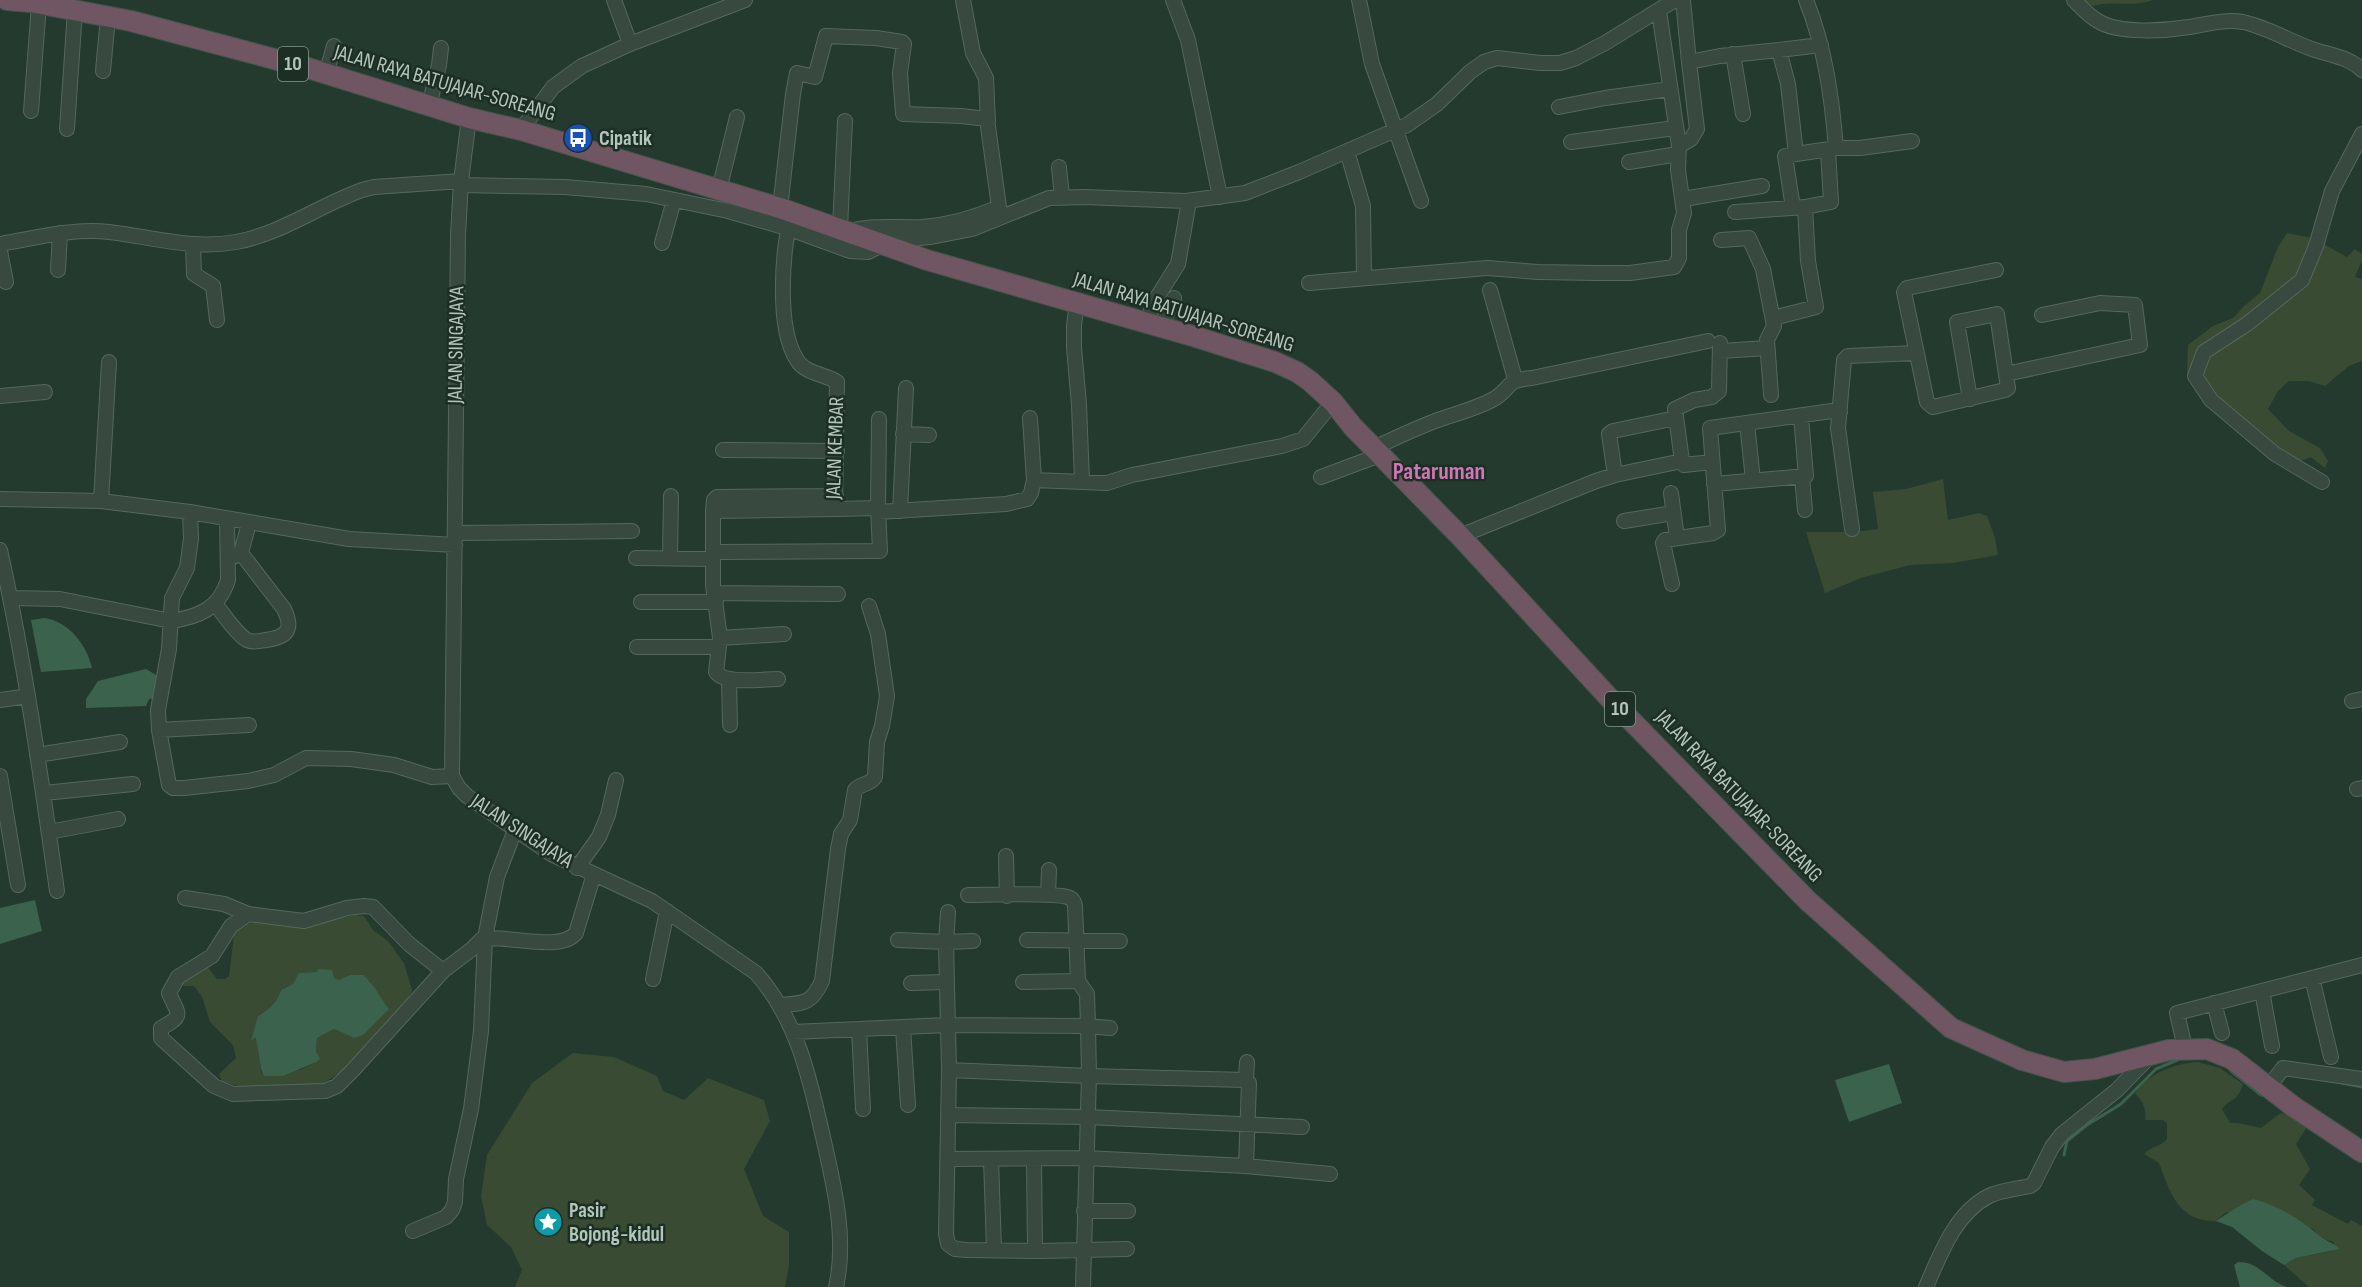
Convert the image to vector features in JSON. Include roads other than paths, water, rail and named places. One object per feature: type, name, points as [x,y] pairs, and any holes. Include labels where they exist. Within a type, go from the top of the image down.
[{"type":"highway","name":"JALAN RAYA BATUJAJAR-SOREANG","points":[[7,0],[75,10],[184,33],[469,118],[521,130],[719,190],[788,218],[846,231],[977,275],[1275,362],[1306,378],[1333,402],[1613,702],[1808,901],[1950,1028],[2022,1060],[2064,1072],[2096,1069],[2151,1054],[2185,1048],[2207,1049],[2225,1056],[2294,1107],[2362,1152]]},
{"type":"street","points":[[614,0],[630,44]]},
{"type":"street","points":[[521,130],[542,99],[562,79],[582,66],[630,44],[745,0]]},
{"type":"street","points":[[963,0],[973,53],[986,78],[992,164],[1000,212]]},
{"type":"street","points":[[1173,0],[1188,40],[1220,197]]},
{"type":"street","points":[[1359,0],[1372,64],[1421,201]]},
{"type":"street","points":[[1736,212],[1799,208],[1831,202],[1830,93],[1821,45],[1806,0]]},
{"type":"street","points":[[2073,0],[2098,22],[2113,28],[2176,29],[2222,21],[2243,22],[2360,62]]},
{"type":"street","points":[[845,121],[846,231],[876,225],[943,224],[1062,197],[1189,201],[1220,197],[1245,193],[1270,184],[1395,130],[1424,114],[1485,62],[1497,58],[1560,63],[1576,58],[1671,3]]},
{"type":"street","points":[[1629,162],[1678,150],[1691,139],[1697,129],[1689,62],[1671,3]]},
{"type":"street","points":[[1310,283],[1487,268],[1538,272],[1630,273],[1674,267],[1679,258],[1679,230],[1684,213],[1670,89],[1671,3]]},
{"type":"street","points":[[31,111],[39,4]]},
{"type":"street","points":[[67,129],[75,10]]},
{"type":"street","points":[[103,71],[108,17]]},
{"type":"street","points":[[788,218],[793,94],[797,73],[815,77],[826,36],[876,38],[904,44],[900,73],[903,114],[961,116],[984,118],[988,121]]},
{"type":"street","points":[[1689,62],[1733,54],[1821,45]]},
{"type":"street","points":[[326,74],[334,46]]},
{"type":"street","points":[[429,106],[440,65],[441,48]]},
{"type":"street","points":[[1779,50],[1788,84],[1796,154]]},
{"type":"street","points":[[1733,54],[1743,114]]},
{"type":"street","points":[[1559,107],[1670,89]]},
{"type":"street","points":[[719,190],[736,117]]},
{"type":"street","name":"JALAN SINGAJAYA","points":[[469,118],[461,183],[457,257],[452,776],[467,796],[542,849],[667,910],[756,974],[780,1005],[807,1070],[835,1189],[841,1250],[836,1287]]},
{"type":"street","points":[[1571,142],[1676,128]]},
{"type":"street","points":[[2322,482],[2275,454],[2211,400],[2195,376],[2205,352],[2247,324],[2302,280],[2316,246],[2331,191],[2362,134]]},
{"type":"street","points":[[1773,318],[1816,307],[1799,208],[1785,156],[1912,141]]},
{"type":"street","points":[[1347,151],[1363,206],[1364,278]]},
{"type":"street","points":[[1059,167],[1062,197]]},
{"type":"street","points":[[0,244],[60,233],[108,232],[193,249],[247,239],[280,227],[362,190],[461,183],[565,187],[646,194],[728,211],[788,218],[860,253],[868,252],[875,242],[951,234],[1000,212]]},
{"type":"street","points":[[1683,199],[1762,186]]},
{"type":"street","points":[[662,243],[674,200]]},
{"type":"street","points":[[1154,325],[1156,299],[1178,264],[1189,201]]},
{"type":"street","name":"JALAN KEMBAR","points":[[788,218],[783,270],[783,318],[797,362],[837,382],[836,502]]},
{"type":"street","points":[[58,270],[60,233]]},
{"type":"street","points":[[1721,240],[1749,238],[1762,269],[1774,326],[1767,337],[1771,395]]},
{"type":"street","points":[[193,249],[194,274],[213,286],[217,320]]},
{"type":"street","points":[[0,251],[6,282]]},
{"type":"street","points":[[1970,399],[1957,322],[1997,314],[2009,385],[2005,390],[1970,399],[1933,407],[1929,405],[1904,292],[1907,288],[1996,270]]},
{"type":"street","points":[[1490,290],[1515,379]]},
{"type":"street","points":[[1154,325],[1174,297]]},
{"type":"street","points":[[1077,303],[1074,347],[1080,405],[1082,481]]},
{"type":"street","points":[[2006,374],[2140,345],[2134,305],[2100,303],[2042,315]]},
{"type":"street","points":[[1321,477],[1423,426],[1489,402],[1504,393],[1515,379],[1532,378],[1717,345],[1767,348]]},
{"type":"street","points":[[1712,462],[1684,465],[1675,409],[1694,400],[1712,397],[1719,391],[1717,345]]},
{"type":"street","points":[[1852,529],[1838,428],[1844,360],[1846,357],[1916,353]]},
{"type":"street","points":[[101,501],[109,362]]},
{"type":"street","points":[[900,511],[906,388]]},
{"type":"street","points":[[0,396],[45,392]]},
{"type":"street","points":[[1034,480],[1107,483],[1131,475],[1282,446],[1303,439],[1333,402]]},
{"type":"street","points":[[1672,584],[1663,543],[1677,538],[1716,533],[1718,530],[1710,428],[1839,411]]},
{"type":"street","points":[[1714,484],[1806,476],[1808,473],[1801,416]]},
{"type":"street","points":[[778,679],[729,680],[721,678],[716,672],[718,642],[716,598],[713,585],[713,511],[717,497],[836,502],[878,510],[900,511],[1017,502],[1027,499],[1034,480],[1030,418]]},
{"type":"street","points":[[1615,475],[1609,434],[1613,431],[1676,418]]},
{"type":"street","points":[[636,558],[880,551],[879,419]]},
{"type":"street","points":[[1746,423],[1753,480]]},
{"type":"street","points":[[903,434],[929,435]]},
{"type":"street","points":[[723,450],[837,451]]},
{"type":"street","points":[[1460,536],[1615,475],[1682,461]]},
{"type":"street","points":[[1802,477],[1805,510]]},
{"type":"street","points":[[1671,493],[1677,538]]},
{"type":"street","points":[[670,558],[671,496]]},
{"type":"street","points":[[0,499],[101,501],[190,512],[377,542],[632,531]]},
{"type":"street","points":[[190,512],[191,539],[186,568],[172,598],[169,649],[158,710],[159,730],[169,785],[173,788],[248,781],[274,776],[306,758],[351,759],[394,765],[432,777],[452,776]]},
{"type":"street","points":[[1624,521],[1673,513]]},
{"type":"street","points":[[11,598],[60,599],[171,621],[189,618],[215,604],[222,597],[228,580],[227,519]]},
{"type":"street","points":[[227,555],[238,556],[241,552],[249,523]]},
{"type":"street","points":[[0,550],[28,696],[57,891]]},
{"type":"street","points":[[215,604],[247,640],[256,642],[281,638],[286,633],[289,618],[285,609],[241,552]]},
{"type":"street","points":[[641,602],[838,594]]},
{"type":"street","points":[[780,1005],[806,1002],[815,994],[822,981],[837,849],[841,834],[850,820],[855,790],[872,782],[875,777],[877,742],[887,696],[878,634],[868,606]]},
{"type":"street","points":[[637,647],[718,642],[784,634]]},
{"type":"street","points":[[729,680],[730,725]]},
{"type":"street","points":[[0,700],[28,696]]},
{"type":"street","points":[[159,730],[249,725]]},
{"type":"street","points":[[37,755],[120,742]]},
{"type":"street","points":[[0,776],[18,885]]},
{"type":"street","points":[[577,868],[599,837],[616,780]]},
{"type":"street","points":[[44,793],[133,784]]},
{"type":"street","points":[[49,832],[118,819]]},
{"type":"street","points":[[413,1231],[446,1217],[455,1202],[456,1179],[471,1109],[481,1031],[485,938],[497,877],[515,831]]},
{"type":"street","points":[[1006,856],[1007,896]]},
{"type":"street","points":[[1048,895],[1049,870]]},
{"type":"street","points":[[248,914],[231,926],[212,956],[178,977],[170,993],[178,1010],[178,1016],[175,1021],[161,1028],[161,1038],[214,1086],[233,1094],[325,1091],[337,1086],[406,1014],[443,971],[485,938],[568,941],[576,933],[594,874]]},
{"type":"street","points":[[968,895],[1048,895],[1070,898],[1076,906],[1078,981],[1087,994],[1089,1076],[1083,1287]]},
{"type":"street","points":[[185,898],[224,904],[248,914],[304,921],[346,908],[364,906],[373,908],[409,944],[443,971]]},
{"type":"street","points":[[653,979],[667,910]]},
{"type":"street","points":[[948,912],[946,942],[949,1070],[946,1234],[948,1244],[955,1249],[1035,1251],[1127,1249]]},
{"type":"street","points":[[898,940],[973,941]]},
{"type":"street","points":[[1027,940],[1120,941]]},
{"type":"street","points":[[2185,1048],[2178,1013],[2362,966]]},
{"type":"street","points":[[2312,978],[2331,1057]]},
{"type":"street","points":[[1023,982],[1078,981]]},
{"type":"street","points":[[910,983],[947,982]]},
{"type":"street","points":[[2262,990],[2272,1046]]},
{"type":"street","points":[[2214,1003],[2222,1033]]},
{"type":"street","points":[[793,1032],[947,1025],[1110,1028]]},
{"type":"street","points":[[903,1028],[908,1105]]},
{"type":"street","points":[[859,1029],[863,1109]]},
{"type":"street","points":[[1926,1287],[1952,1232],[1973,1208],[1991,1195],[2030,1186],[2034,1183],[2052,1147],[2062,1134],[2117,1090],[2151,1054]]},
{"type":"street","points":[[1246,1166],[1247,1062]]},
{"type":"street","points":[[2266,1086],[2283,1068],[2362,1080]]},
{"type":"street","points":[[949,1070],[1246,1080]]},
{"type":"street","points":[[948,1115],[1302,1127]]},
{"type":"street","points":[[948,1159],[1086,1158],[1246,1166],[1330,1174]]},
{"type":"street","points":[[991,1159],[994,1250]]},
{"type":"street","points":[[1034,1159],[1035,1251]]},
{"type":"street","points":[[1084,1211],[1128,1211]]},
{"type":"waterway","points":[[2064,1155],[2067,1141],[2087,1125],[2121,1104],[2156,1069],[2182,1058]]},
{"type":"waterway","points":[[2231,1071],[2261,1095],[2266,1096]]},
{"type":"waterway","points":[[2337,1082],[2362,1087]]},
{"type":"place","name":"Cipatik","points":[[578,138]]},
{"type":"place","name":"Pasir Bojong-kidul","points":[[548,1222]]},
{"type":"district","name":"Pataruman","points":[[1439,471]]}]
